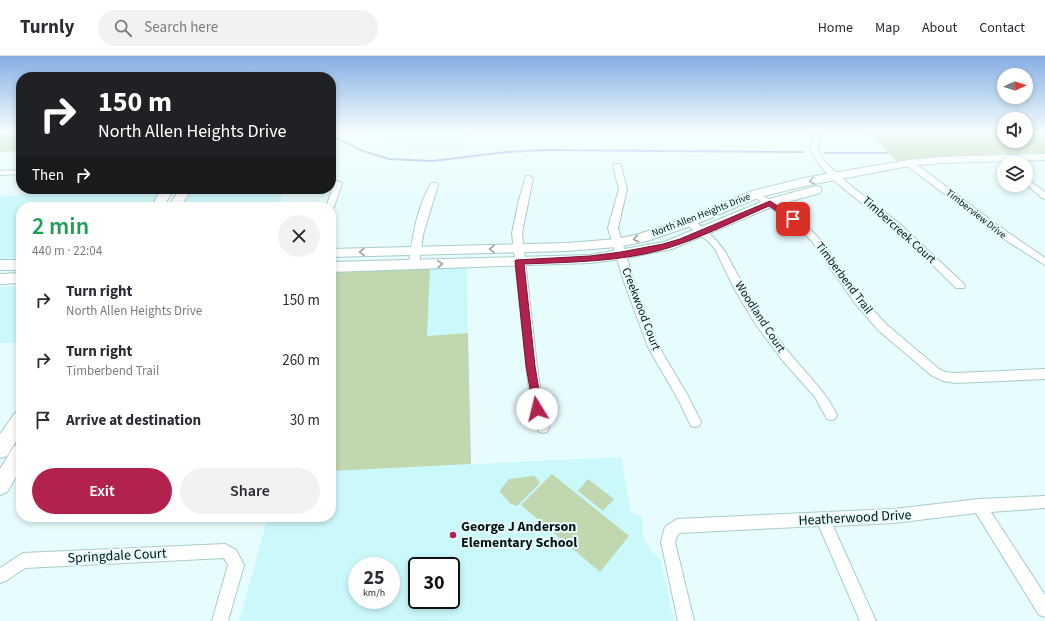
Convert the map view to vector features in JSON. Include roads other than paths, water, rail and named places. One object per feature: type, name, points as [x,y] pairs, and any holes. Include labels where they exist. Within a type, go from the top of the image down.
[{"type":"main road","name":"North Allen Heights Drive","points":[[336,254],[415,250],[590,258],[619,249],[642,238],[689,222],[756,194],[783,186],[909,163],[946,160],[997,162]]},
{"type":"main road","name":"North Allen Heights Drive","points":[[619,249],[668,246],[770,203],[808,192],[846,184],[921,172],[997,163]]},
{"type":"main road","points":[[1033,165],[1045,165]]},
{"type":"main road","name":"North Allen Heights Drive","points":[[336,267],[414,265],[519,255]]},
{"type":"main road","points":[[0,265],[16,264]]},
{"type":"main road","points":[[0,279],[16,278]]},
{"type":"main road","points":[[0,449],[16,425]]},
{"type":"main road","points":[[0,449],[16,447]]},
{"type":"main road","points":[[0,486],[16,460]]},
{"type":"street","name":"Timbercreek Court","points":[[818,157],[835,176],[889,219],[960,286]]},
{"type":"street","name":"Timberview Drive","points":[[909,163],[999,232],[1045,262]]},
{"type":"street","name":"Creekwood Court","points":[[618,166],[623,189],[613,228],[619,249],[629,282],[654,347],[684,399],[695,422]]},
{"type":"street","points":[[0,173],[16,172]]},
{"type":"street","points":[[528,178],[517,226],[531,366],[537,409],[543,428]]},
{"type":"street","points":[[336,189],[338,183]]},
{"type":"street","points":[[414,265],[415,250],[422,218],[434,185]]},
{"type":"street","points":[[1033,186],[1045,196]]},
{"type":"street","name":"Timberbend Trail","points":[[756,194],[793,219],[814,238],[827,254],[854,295],[877,321],[936,372],[943,376],[956,378],[1045,374]]},
{"type":"street","name":"Woodland Court","points":[[689,222],[702,232],[718,248],[740,290],[760,322],[787,358],[819,394],[831,415]]},
{"type":"street","name":"Heatherwood Drive","points":[[686,621],[668,542],[669,534],[673,529],[682,525],[898,516],[979,506],[1045,502]]},
{"type":"street","points":[[979,506],[1045,609]]},
{"type":"street","points":[[823,520],[868,621]]},
{"type":"street","name":"Springdale Court","points":[[1,576],[23,561],[225,551],[231,554],[235,559],[236,565],[235,573],[220,621]]},
{"type":"waterway","points":[[384,157],[389,159],[432,161],[462,157]]},
{"type":"place","name":"George J Anderson Elementary School","points":[[453,535]]}]
